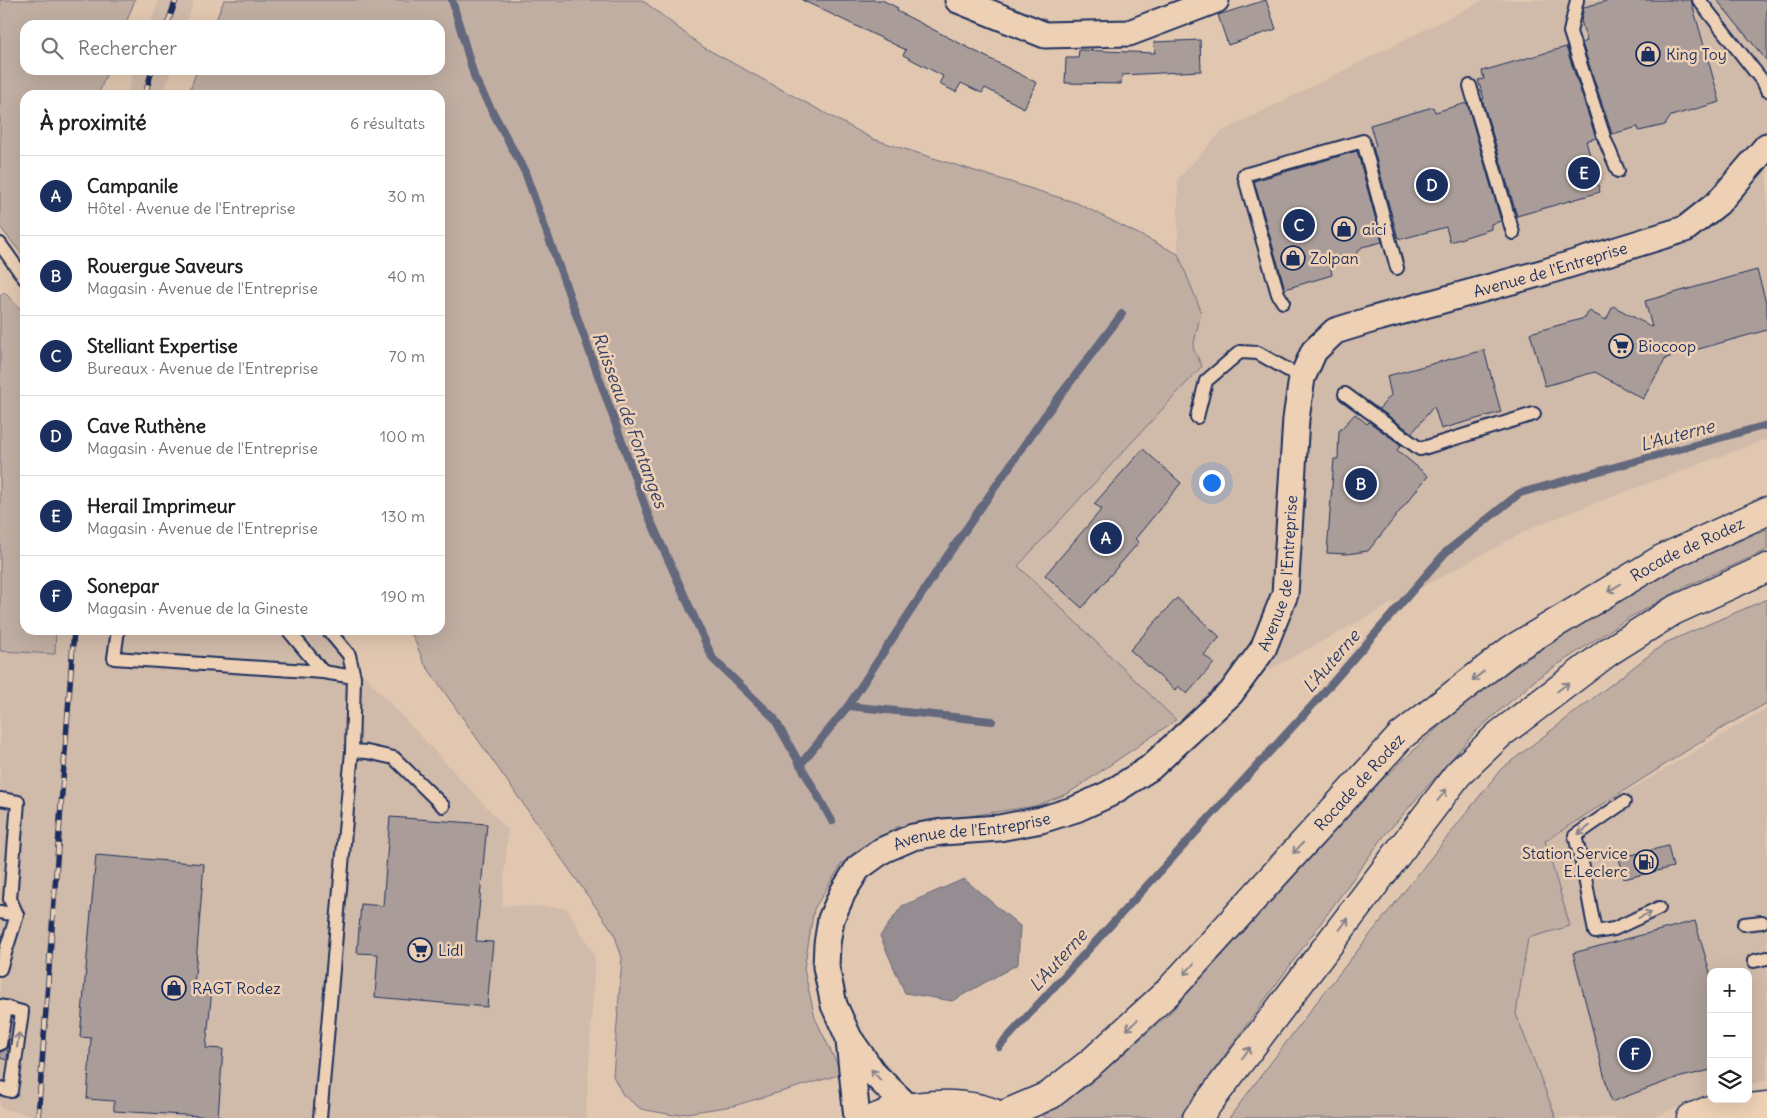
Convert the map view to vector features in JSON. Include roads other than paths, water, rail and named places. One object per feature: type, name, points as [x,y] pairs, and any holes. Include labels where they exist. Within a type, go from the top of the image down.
[{"type":"main road","name":"Rocade de Rodez","points":[[1003,1117],[1050,1096],[1094,1060],[1168,992],[1303,842],[1409,730],[1511,650],[1662,559],[1767,511]]},
{"type":"main road","points":[[1197,1118],[1458,774],[1493,740],[1608,652],[1673,611],[1767,568]]},
{"type":"main road","points":[[1207,1118],[1216,1092]]},
{"type":"main road","points":[[1691,1118],[1749,1103]]},
{"type":"main road","points":[[876,1118],[908,1107],[940,1104],[971,1107],[1003,1117]]},
{"type":"street","points":[[958,0],[1045,36],[1130,34],[1216,0]]},
{"type":"street","name":"Avenue de l'Entreprise","points":[[908,1107],[874,1075],[849,1038],[834,1005],[826,967],[827,944],[831,919],[843,892],[858,868],[883,850],[913,837],[942,832],[999,828],[1041,820],[1076,809],[1109,794],[1150,768],[1231,693],[1263,649],[1285,594],[1296,419],[1302,378],[1314,351],[1335,332],[1374,319],[1614,252],[1685,229],[1718,203],[1767,146]]},
{"type":"street","name":"Avenue de l'Entreprise","points":[[849,1038],[857,1118]]},
{"type":"lane","points":[[1577,0],[1570,32],[1605,140],[1618,171]]},
{"type":"lane","points":[[1698,0],[1766,84]]},
{"type":"lane","points":[[1470,86],[1513,234]]},
{"type":"lane","points":[[1283,302],[1278,294],[1244,175],[1362,141],[1397,268]]},
{"type":"lane","points":[[0,244],[20,272]]},
{"type":"lane","points":[[1197,417],[1206,381],[1240,352],[1258,353],[1302,378]]},
{"type":"lane","points":[[1345,394],[1420,449],[1534,414]]},
{"type":"lane","points":[[117,635],[114,658],[323,672],[354,678]]},
{"type":"lane","points":[[292,635],[323,672]]},
{"type":"lane","points":[[320,1118],[352,751],[354,678],[349,655],[332,635]]},
{"type":"lane","points":[[352,751],[394,758],[443,806]]},
{"type":"lane","points":[[0,799],[18,802],[10,900],[17,915],[0,968]]},
{"type":"lane","points":[[1624,802],[1575,836],[1583,867],[1595,932],[1614,929],[1659,908]]},
{"type":"lane","points":[[0,912],[17,915]]},
{"type":"lane","points":[[1744,924],[1762,922]]},
{"type":"lane","points":[[1754,961],[1767,958]]},
{"type":"lane","points":[[0,1044],[3,1006],[22,1012],[11,1091],[0,1088]]},
{"type":"waterway","name":"Ruisseau de Fontanges","points":[[452,0],[475,79],[525,172],[649,517],[713,659],[774,718],[832,821]]},
{"type":"waterway","points":[[800,765],[848,706],[941,565],[1043,418],[1122,314]]},
{"type":"waterway","name":"L'Auterne","points":[[999,1047],[1320,697],[1446,552],[1520,493],[1767,425]]},
{"type":"waterway","points":[[848,706],[992,721]]},
{"type":"railway","points":[[169,20],[176,0]]},
{"type":"railway","points":[[146,90],[151,75]]},
{"type":"railway","points":[[38,1118],[74,635]]},
{"type":"place","name":"King Toy","points":[[1648,54]]},
{"type":"place","name":"Herail Imprimeur","points":[[1584,173]]},
{"type":"place","name":"Cave Ruthène","points":[[1432,185]]},
{"type":"place","name":"Stelliant Expertise","points":[[1299,225]]},
{"type":"place","name":"aicí","points":[[1344,229]]},
{"type":"place","name":"Zolpan","points":[[1293,258]]},
{"type":"place","name":"Biocoop","points":[[1621,346]]},
{"type":"place","name":"Rouergue Saveurs","points":[[1361,484]]},
{"type":"place","name":"Campanile","points":[[1106,538]]},
{"type":"place","name":"Station Service E.Leclerc","points":[[1646,862]]},
{"type":"place","name":"Lidl","points":[[420,950]]},
{"type":"place","name":"RAGT Rodez","points":[[174,988]]},
{"type":"place","name":"Sonepar","points":[[1635,1054]]}]
